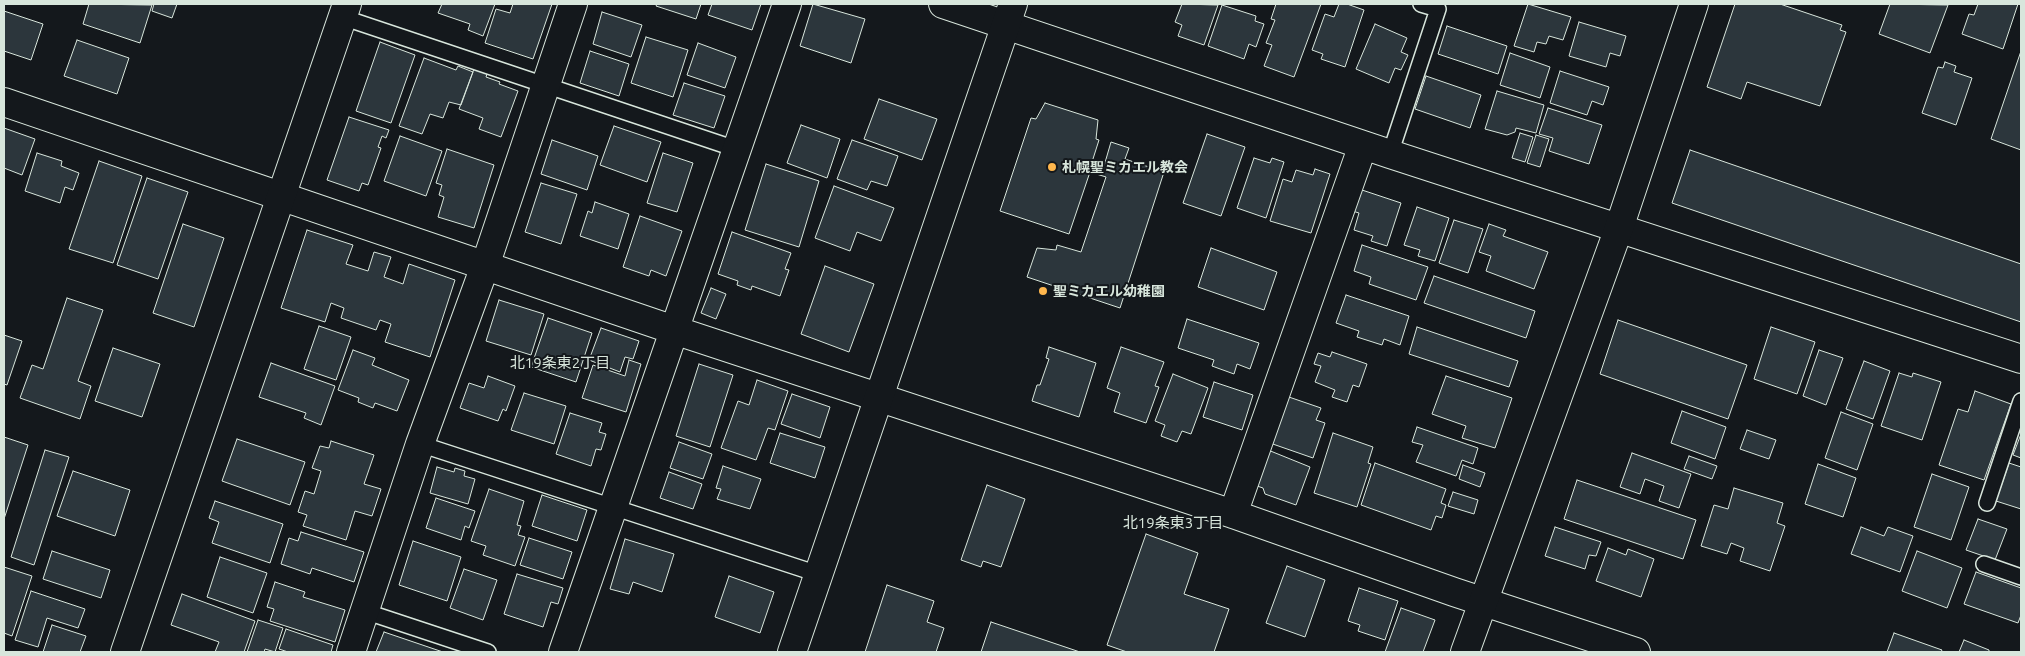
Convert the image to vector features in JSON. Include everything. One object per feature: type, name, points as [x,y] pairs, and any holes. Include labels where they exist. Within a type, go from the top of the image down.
[{"type":"street","points":[[351,652],[420,444],[486,266],[573,4]]},
{"type":"street","points":[[563,652],[611,507],[787,4]]},
{"type":"street","points":[[943,4],[1010,14],[1363,145],[2021,359]]},
{"type":"street","points":[[1465,652],[1482,600],[1619,228],[1694,4]]},
{"type":"street","points":[[125,652],[344,10]]},
{"type":"street","points":[[792,652],[1010,14]]},
{"type":"street","points":[[4,102],[674,330],[1233,514],[1636,652]]},
{"type":"street","points":[[1233,514],[1363,145]]},
{"type":"lane","points":[[1390,154],[1438,9],[1421,4]]},
{"type":"lane","points":[[344,10],[547,84],[736,149]]},
{"type":"lane","points":[[1987,502],[2021,401]]},
{"type":"lane","points":[[420,444],[818,574]]},
{"type":"lane","points":[[1984,564],[2021,577]]},
{"type":"lane","points":[[364,612],[488,652]]},
{"type":"building","points":[[89,4],[152,5],[140,43],[83,24]]},
{"type":"building","points":[[154,4],[177,4],[172,18],[152,11]]},
{"type":"building","points":[[442,4],[495,4],[483,36],[468,30],[470,24],[438,13]]},
{"type":"building","points":[[513,4],[552,4],[533,59],[485,43],[496,9],[510,13]]},
{"type":"building","points":[[657,4],[701,4],[696,19],[656,6]]},
{"type":"building","points":[[712,4],[761,4],[752,30],[708,15]]},
{"type":"building","points":[[813,4],[865,19],[851,63],[800,46]]},
{"type":"building","points":[[1182,4],[1218,5],[1204,45],[1178,36],[1182,25],[1175,22]]},
{"type":"building","points":[[1276,4],[1321,4],[1294,77],[1264,66],[1272,45],[1266,43],[1275,20],[1271,19]]},
{"type":"building","points":[[1339,4],[1347,4],[1364,10],[1345,67],[1321,59],[1323,54],[1312,50],[1325,14],[1334,17]]},
{"type":"building","points":[[1528,4],[1571,17],[1563,40],[1549,36],[1546,44],[1537,42],[1534,52],[1514,46]]},
{"type":"building","points":[[1735,4],[1780,4],[1842,25],[1840,30],[1846,32],[1820,106],[1747,82],[1741,99],[1707,87]]},
{"type":"building","points":[[1890,4],[1948,5],[1930,53],[1879,34]]},
{"type":"building","points":[[1978,4],[2018,4],[2003,49],[1962,34],[1969,14],[1974,15]]},
{"type":"building","points":[[1222,5],[1256,16],[1255,21],[1264,24],[1256,47],[1249,44],[1244,59],[1208,46]]},
{"type":"building","points":[[4,11],[43,24],[31,60],[4,51]]},
{"type":"building","points":[[602,12],[642,25],[631,57],[593,44]]},
{"type":"building","points":[[1579,22],[1626,36],[1620,56],[1610,53],[1606,67],[1569,56]]},
{"type":"building","points":[[1375,24],[1407,38],[1401,52],[1408,55],[1401,70],[1395,68],[1389,83],[1356,69]]},
{"type":"building","points":[[1447,26],[1507,46],[1498,74],[1438,54]]},
{"type":"building","points":[[646,37],[688,50],[673,97],[631,83]]},
{"type":"building","points":[[77,40],[129,58],[117,94],[64,76]]},
{"type":"building","points":[[380,42],[415,55],[391,123],[356,111]]},
{"type":"building","points":[[698,43],[736,57],[725,88],[687,75]]},
{"type":"building","points":[[590,51],[629,64],[619,96],[580,83]]},
{"type":"building","points":[[2021,51],[2021,150],[1991,139]]},
{"type":"building","points":[[1510,53],[1550,67],[1540,98],[1500,85]]},
{"type":"building","points":[[424,58],[456,70],[458,66],[473,72],[461,105],[449,102],[443,118],[430,114],[422,134],[399,126]]},
{"type":"building","points":[[1945,62],[1956,66],[1954,72],[1972,78],[1956,125],[1922,113],[1938,67],[1943,68]]},
{"type":"building","points":[[474,69],[487,74],[486,77],[500,82],[499,84],[518,91],[501,137],[479,129],[483,118],[459,109]]},
{"type":"building","points":[[1560,71],[1609,87],[1603,105],[1592,101],[1587,115],[1550,103]]},
{"type":"building","points":[[1426,76],[1481,95],[1470,128],[1415,109]]},
{"type":"building","points":[[684,83],[725,96],[714,128],[673,115]]},
{"type":"building","points":[[1497,91],[1544,105],[1536,133],[1516,128],[1515,132],[1507,135],[1485,129]]},
{"type":"building","points":[[879,99],[937,119],[922,160],[864,139]]},
{"type":"building","points":[[1045,103],[1098,120],[1096,139],[1099,140],[1092,162],[1104,166],[1111,142],[1129,148],[1125,159],[1164,172],[1120,308],[1027,277],[1037,248],[1056,250],[1057,245],[1081,252],[1106,177],[1090,172],[1069,234],[1000,211],[1031,118],[1036,119]]},
{"type":"building","points":[[1548,108],[1602,125],[1589,164],[1549,151],[1553,138],[1539,134]]},
{"type":"building","points":[[349,117],[389,130],[386,138],[382,136],[378,147],[381,148],[368,185],[362,183],[359,191],[327,180]]},
{"type":"building","points":[[801,125],[840,139],[827,178],[787,163]]},
{"type":"building","points":[[614,126],[661,142],[647,182],[600,165]]},
{"type":"building","points":[[4,128],[35,139],[22,175],[4,168]]},
{"type":"building","points":[[1520,133],[1533,137],[1525,162],[1512,158]]},
{"type":"building","points":[[1207,134],[1245,147],[1221,216],[1183,203]]},
{"type":"building","points":[[1536,135],[1549,139],[1540,167],[1527,163]]},
{"type":"building","points":[[400,136],[442,151],[426,196],[384,181]]},
{"type":"building","points":[[552,140],[598,156],[587,190],[541,174]]},
{"type":"building","points":[[852,140],[898,156],[887,186],[871,181],[867,190],[837,179]]},
{"type":"building","points":[[447,149],[494,165],[474,228],[438,217],[444,197],[439,195],[442,185],[436,183]]},
{"type":"building","points":[[1690,150],[2021,264],[2021,322],[1672,203]]},
{"type":"building","points":[[37,153],[62,161],[61,166],[79,173],[73,190],[65,187],[60,203],[25,191]]},
{"type":"building","points":[[663,153],[693,163],[677,212],[647,203]]},
{"type":"building","points":[[1254,158],[1270,163],[1272,158],[1284,162],[1266,218],[1237,208]]},
{"type":"building","points":[[99,161],[142,176],[113,263],[69,249]]},
{"type":"building","points":[[766,164],[819,181],[799,247],[745,230]]},
{"type":"building","points":[[1315,169],[1330,174],[1311,233],[1270,221],[1283,179],[1292,182],[1296,170],[1313,175]]},
{"type":"building","points":[[147,178],[188,192],[158,279],[117,265]]},
{"type":"building","points":[[541,183],[577,194],[561,244],[525,232]]},
{"type":"building","points":[[834,186],[894,208],[881,241],[857,232],[850,251],[815,238]]},
{"type":"building","points":[[1356,188],[1401,203],[1387,246],[1371,241],[1373,236],[1354,230],[1359,213],[1349,210]]},
{"type":"building","points":[[595,202],[629,214],[618,249],[580,236],[588,211],[592,213]]},
{"type":"building","points":[[1417,207],[1449,218],[1435,261],[1418,256],[1420,250],[1404,245]]},
{"type":"building","points":[[640,216],[682,231],[666,276],[651,270],[649,276],[623,267]]},
{"type":"building","points":[[1454,220],[1483,229],[1468,273],[1439,263]]},
{"type":"building","points":[[183,224],[224,238],[194,327],[153,313]]},
{"type":"building","points":[[1489,224],[1506,230],[1503,236],[1548,252],[1534,289],[1486,271],[1491,256],[1479,252]]},
{"type":"building","points":[[307,230],[353,245],[346,264],[368,271],[374,252],[391,257],[384,277],[403,284],[409,264],[455,280],[430,357],[385,342],[391,324],[380,320],[376,330],[341,318],[344,308],[331,303],[325,322],[281,308]]},
{"type":"building","points":[[732,232],[791,253],[785,269],[789,270],[780,296],[752,286],[751,290],[737,285],[738,281],[718,274]]},
{"type":"building","points":[[1362,245],[1428,267],[1416,300],[1369,284],[1371,277],[1354,271]]},
{"type":"building","points":[[1211,248],[1277,272],[1264,310],[1198,287]]},
{"type":"building","points":[[825,266],[874,284],[849,352],[801,334]]},
{"type":"building","points":[[1434,276],[1535,311],[1526,338],[1424,303]]},
{"type":"building","points":[[711,288],[726,294],[716,319],[701,313]]},
{"type":"building","points":[[1346,295],[1409,316],[1400,345],[1384,339],[1382,345],[1357,337],[1359,331],[1336,323]]},
{"type":"building","points":[[67,298],[103,310],[78,381],[91,386],[80,419],[20,398],[32,365],[43,369]]},
{"type":"building","points":[[499,300],[544,314],[531,355],[486,341]]},
{"type":"building","points":[[548,318],[592,333],[576,382],[531,367]]},
{"type":"building","points":[[1187,319],[1259,343],[1250,369],[1237,364],[1234,374],[1212,366],[1214,360],[1178,348]]},
{"type":"building","points":[[1618,320],[1747,365],[1728,419],[1600,374]]},
{"type":"building","points":[[319,326],[351,337],[336,380],[304,369]]},
{"type":"building","points":[[1417,327],[1518,361],[1509,387],[1409,354]]},
{"type":"building","points":[[1771,327],[1815,342],[1797,394],[1754,379]]},
{"type":"building","points":[[601,328],[639,341],[633,359],[625,357],[620,372],[589,360]]},
{"type":"building","points":[[4,335],[22,341],[7,385],[4,384]]},
{"type":"building","points":[[1049,347],[1096,363],[1079,417],[1032,401],[1049,359],[1046,358]]},
{"type":"building","points":[[1121,347],[1164,362],[1155,386],[1159,387],[1146,423],[1114,412],[1120,393],[1107,388]]},
{"type":"building","points":[[113,348],[160,364],[142,417],[95,401]]},
{"type":"building","points":[[353,350],[375,358],[372,365],[409,380],[397,411],[375,403],[373,408],[358,402],[359,398],[338,390]]},
{"type":"building","points":[[1819,350],[1843,358],[1826,405],[1803,396]]},
{"type":"building","points":[[1332,352],[1367,364],[1359,387],[1353,385],[1347,402],[1332,397],[1335,390],[1315,382],[1321,366],[1314,364],[1318,353],[1330,357]]},
{"type":"building","points":[[629,360],[641,364],[626,412],[582,398],[593,365],[625,376]]},
{"type":"building","points":[[1864,361],[1890,371],[1873,419],[1846,409]]},
{"type":"building","points":[[271,363],[335,386],[321,425],[304,418],[306,413],[259,397]]},
{"type":"building","points":[[699,364],[733,375],[710,447],[676,436]]},
{"type":"building","points":[[1899,373],[1912,377],[1913,373],[1941,382],[1922,440],[1881,426]]},
{"type":"building","points":[[1173,374],[1208,388],[1191,434],[1182,431],[1177,442],[1161,436],[1165,425],[1155,421]]},
{"type":"building","points":[[488,376],[515,386],[506,411],[503,409],[498,421],[460,408],[469,383],[484,388]]},
{"type":"building","points":[[1446,376],[1512,398],[1495,448],[1462,438],[1466,426],[1432,414]]},
{"type":"building","points":[[757,380],[788,391],[775,430],[768,428],[756,460],[721,448],[738,401],[749,405]]},
{"type":"building","points":[[1214,382],[1253,395],[1242,430],[1203,417]]},
{"type":"building","points":[[1975,391],[2011,404],[1984,480],[1939,465],[1958,409],[1968,412]]},
{"type":"building","points":[[524,393],[566,406],[554,444],[511,430]]},
{"type":"building","points":[[792,394],[830,407],[820,438],[781,424]]},
{"type":"building","points":[[1283,395],[1321,408],[1316,420],[1325,423],[1313,458],[1267,442]]},
{"type":"building","points":[[1682,411],[1726,427],[1715,459],[1671,443]]},
{"type":"building","points":[[1841,412],[1873,424],[1857,470],[1825,458]]},
{"type":"building","points":[[570,413],[602,423],[599,432],[606,434],[601,450],[596,449],[591,466],[556,454]]},
{"type":"building","points":[[1417,427],[1478,448],[1473,464],[1462,460],[1456,476],[1416,462],[1423,445],[1412,442]]},
{"type":"building","points":[[1747,430],[1776,440],[1769,459],[1740,449]]},
{"type":"building","points":[[780,433],[825,447],[815,478],[770,463]]},
{"type":"building","points":[[1333,433],[1373,447],[1368,463],[1371,464],[1357,507],[1314,493]]},
{"type":"building","points":[[2021,434],[2021,458],[2013,455]]},
{"type":"building","points":[[4,437],[28,445],[4,519]]},
{"type":"building","points":[[237,439],[305,462],[290,505],[222,481]]},
{"type":"building","points":[[331,441],[374,455],[364,484],[381,489],[372,516],[355,511],[346,540],[303,526],[307,515],[298,512],[305,491],[314,494],[321,471],[312,468],[320,446],[329,448]]},
{"type":"building","points":[[679,442],[712,454],[703,479],[670,468]]},
{"type":"building","points":[[45,450],[69,457],[34,565],[11,557]]},
{"type":"building","points":[[1268,450],[1310,467],[1296,505],[1265,494],[1263,488],[1254,485]]},
{"type":"building","points":[[1632,453],[1691,474],[1679,508],[1659,501],[1664,486],[1645,479],[1640,494],[1620,487]]},
{"type":"building","points":[[1689,456],[1717,466],[1712,479],[1684,469]]},
{"type":"building","points":[[1375,463],[1446,489],[1441,503],[1446,505],[1442,518],[1436,516],[1431,530],[1361,505]]},
{"type":"building","points":[[2009,463],[2021,467],[2021,509],[1996,501]]},
{"type":"building","points":[[1818,464],[1856,478],[1843,517],[1805,504]]},
{"type":"building","points":[[1463,465],[1485,473],[1480,487],[1459,479]]},
{"type":"building","points":[[723,466],[761,479],[750,509],[717,499],[721,489],[716,488]]},
{"type":"building","points":[[437,467],[454,472],[455,468],[465,471],[464,476],[475,479],[468,504],[430,493]]},
{"type":"building","points":[[73,471],[130,490],[115,536],[57,516]]},
{"type":"building","points":[[669,472],[702,484],[693,509],[660,498]]},
{"type":"building","points":[[1932,474],[1969,487],[1951,540],[1914,527]]},
{"type":"building","points":[[1577,480],[1696,520],[1683,559],[1564,519]]},
{"type":"building","points":[[987,485],[1025,499],[1001,567],[983,561],[981,567],[961,560]]},
{"type":"building","points":[[1734,488],[1783,503],[1777,523],[1785,526],[1770,571],[1740,561],[1744,548],[1731,543],[1727,554],[1701,546],[1714,505],[1728,509]]},
{"type":"building","points":[[489,489],[524,501],[517,525],[521,526],[518,535],[525,537],[515,566],[483,555],[486,546],[471,541]]},
{"type":"building","points":[[1453,492],[1478,500],[1474,514],[1448,506]]},
{"type":"building","points":[[542,495],[587,510],[577,541],[532,526]]},
{"type":"building","points":[[436,498],[475,511],[469,528],[465,526],[461,540],[426,528]]},
{"type":"building","points":[[215,501],[283,524],[270,563],[212,543],[219,522],[209,518]]},
{"type":"building","points":[[1978,519],[2007,529],[1995,560],[1966,550]]},
{"type":"building","points":[[1555,527],[1601,542],[1596,556],[1589,555],[1585,569],[1545,556]]},
{"type":"building","points":[[1861,527],[1884,536],[1888,527],[1913,536],[1900,572],[1851,554]]},
{"type":"building","points":[[301,532],[364,552],[354,582],[312,568],[310,574],[281,564],[289,538],[298,541]]},
{"type":"building","points":[[1146,534],[1198,553],[1184,594],[1229,609],[1214,652],[1127,652],[1107,645]]},
{"type":"building","points":[[529,538],[572,552],[563,579],[520,565]]},
{"type":"building","points":[[625,539],[674,554],[662,592],[633,582],[629,594],[610,589]]},
{"type":"building","points":[[413,541],[461,557],[447,601],[399,585]]},
{"type":"building","points":[[1608,548],[1626,555],[1628,549],[1654,559],[1641,597],[1596,581]]},
{"type":"building","points":[[52,551],[110,570],[101,598],[43,579]]},
{"type":"building","points":[[1917,551],[1962,568],[1947,608],[1902,591]]},
{"type":"building","points":[[220,557],[267,573],[253,613],[207,597]]},
{"type":"building","points":[[1287,566],[1325,580],[1305,637],[1266,623]]},
{"type":"building","points":[[4,567],[32,576],[12,636],[4,633]]},
{"type":"building","points":[[464,569],[497,580],[483,620],[450,608]]},
{"type":"building","points":[[1976,572],[2021,588],[2021,615],[2018,623],[1964,604]]},
{"type":"building","points":[[517,574],[563,588],[558,604],[551,602],[543,627],[504,614]]},
{"type":"building","points":[[729,576],[774,592],[760,633],[715,617]]},
{"type":"building","points":[[275,582],[305,592],[303,597],[345,610],[335,642],[270,621],[274,609],[267,607]]},
{"type":"building","points":[[887,585],[934,601],[927,622],[944,628],[936,652],[865,652]]},
{"type":"building","points":[[1359,588],[1398,601],[1385,640],[1358,631],[1360,625],[1348,621]]},
{"type":"building","points":[[31,591],[85,609],[78,628],[47,618],[38,647],[15,640]]},
{"type":"building","points":[[182,594],[255,621],[244,652],[215,652],[219,642],[171,625]]},
{"type":"building","points":[[1401,608],[1435,620],[1423,652],[1385,652]]},
{"type":"building","points":[[258,620],[283,628],[275,652],[265,649],[264,652],[247,652]]},
{"type":"building","points":[[991,622],[1080,652],[981,652]]},
{"type":"building","points":[[52,625],[86,636],[80,652],[43,652]]},
{"type":"building","points":[[286,629],[333,645],[331,652],[288,652],[279,649]]},
{"type":"building","points":[[384,632],[443,652],[376,652]]},
{"type":"building","points":[[1894,633],[1942,650],[1941,652],[1887,652]]},
{"type":"building","points":[[1964,640],[1989,650],[1989,652],[1959,652]]},
{"type":"place","name":"札幌聖ミカエル教会","points":[[1052,167]]},
{"type":"place","name":"聖ミカエル幼稚園","points":[[1043,291]]},
{"type":"district","name":"北19条東2丁目","points":[[560,363]]},
{"type":"district","name":"北19条東3丁目","points":[[1173,523]]}]
